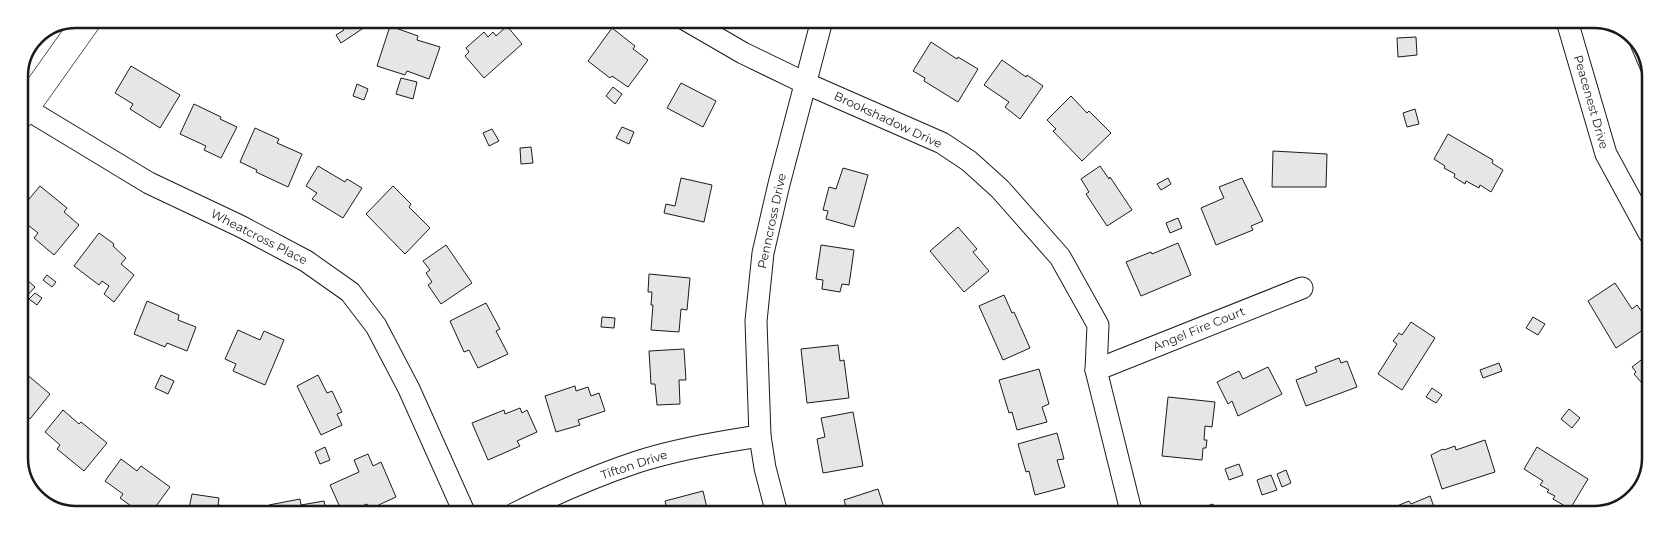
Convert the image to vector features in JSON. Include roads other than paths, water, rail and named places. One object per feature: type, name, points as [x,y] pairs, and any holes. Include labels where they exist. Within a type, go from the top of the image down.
[{"type":"street","points":[[28,104],[82,28]]},
{"type":"street","name":"Brookshadow Drive","points":[[700,28],[743,53],[805,83],[942,143],[969,161],[1000,189],[1060,257],[1098,325],[1096,370],[1130,506]]},
{"type":"street","name":"Penncross Drive","points":[[775,506],[765,468],[760,436],[756,321],[763,253],[820,28]]},
{"type":"street","name":"Peacenest Drive","points":[[1569,28],[1606,154],[1641,219]]},
{"type":"street","name":"Wheatcross Place","points":[[28,115],[149,183],[240,226],[306,261],[350,292],[376,326],[409,389],[461,506]]},
{"type":"street","name":"Angel Fire Court","points":[[1096,370],[1302,288]]},
{"type":"street","name":"Tifton Drive","points":[[530,506],[563,490],[638,462],[707,444],[760,436]]}]
